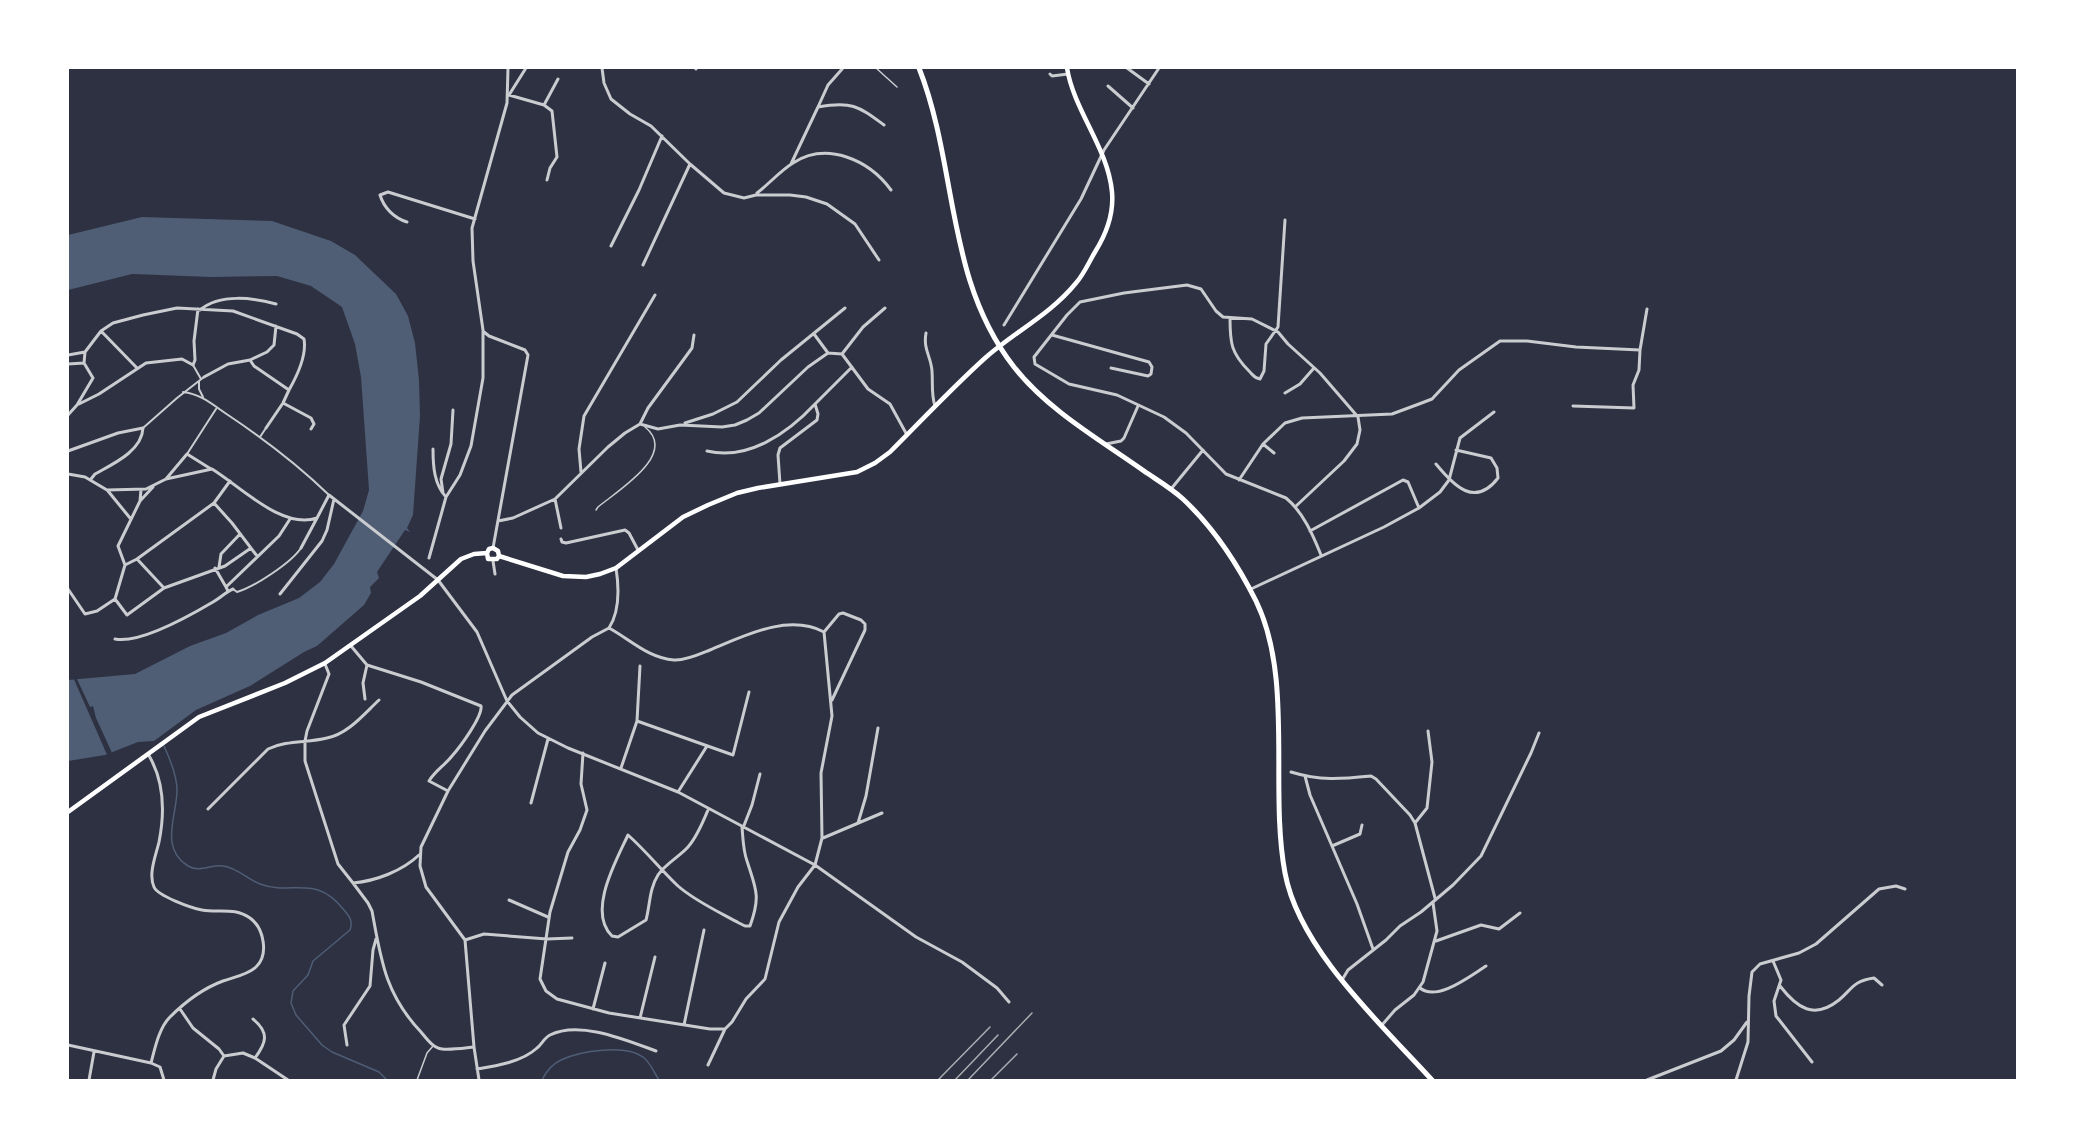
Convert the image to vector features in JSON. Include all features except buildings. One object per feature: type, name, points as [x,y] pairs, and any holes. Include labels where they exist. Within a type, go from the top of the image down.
[{"type":"main road","points":[[919,68],[936,119],[960,250],[980,310],[1000,347],[1039,395],[1182,498],[1230,556],[1262,615],[1275,666],[1280,830],[1285,873],[1299,915],[1314,942],[1342,980],[1432,1080]]},
{"type":"main road","points":[[499,556],[563,576],[586,577],[616,568],[675,523],[700,508],[737,493],[850,474],[875,464],[970,372],[1040,318],[1065,295],[1078,281],[1101,243],[1111,217],[1112,188],[1067,68]]},
{"type":"main road","points":[[68,812],[199,717],[285,683],[325,663],[420,596],[460,559],[474,554],[487,553],[493,548],[497,550],[499,556]]},
{"type":"main road","points":[[487,553],[492,561],[499,556]]},
{"type":"street","points":[[508,68],[509,95]]},
{"type":"street","points":[[429,558],[446,497],[460,475],[471,446],[483,378],[483,330],[473,261],[472,234],[509,95],[526,68]]},
{"type":"street","points":[[602,68],[604,83],[611,99],[630,114],[651,126],[724,193],[744,198],[756,195],[806,197],[826,204],[855,224],[879,260]]},
{"type":"street","points":[[791,164],[828,85],[843,68]]},
{"type":"street","points":[[1127,68],[1149,84]]},
{"type":"street","points":[[1004,325],[1081,199],[1101,156],[1159,68]]},
{"type":"street","points":[[1050,74],[1052,76],[1068,74]]},
{"type":"street","points":[[544,105],[558,79]]},
{"type":"street","points":[[1108,86],[1133,108]]},
{"type":"street","points":[[509,95],[544,105],[552,111],[557,157],[550,168],[547,180]]},
{"type":"street","points":[[818,107],[847,104],[860,108],[884,125]]},
{"type":"street","points":[[611,246],[639,190],[662,136]]},
{"type":"street","points":[[756,195],[791,164],[811,155],[825,153],[839,154],[862,165],[886,183],[891,190]]},
{"type":"street","points":[[643,265],[690,164]]},
{"type":"street","points":[[407,222],[394,217],[380,195],[388,192],[475,219]]},
{"type":"street","points":[[1230,318],[1230,343],[1234,352],[1240,362],[1256,378],[1260,379],[1266,344],[1276,331],[1279,317],[1285,220]]},
{"type":"street","points":[[1295,507],[1344,461],[1357,444],[1360,430],[1358,417],[1314,368],[1276,331],[1252,319],[1223,317],[1216,312],[1201,289],[1187,285],[1124,293],[1080,302],[1034,357],[1035,364],[1069,384],[1117,395],[1177,425],[1226,474],[1281,495],[1295,507],[1321,555]]},
{"type":"street","points":[[648,295],[652,300]]},
{"type":"street","points":[[581,472],[579,449],[584,416],[656,295]]},
{"type":"street","points":[[193,365],[199,310],[207,305],[238,298],[253,298],[276,304]]},
{"type":"street","points":[[68,415],[77,405],[93,378],[84,363],[85,352],[100,331],[113,323],[177,308],[233,311],[297,334],[305,342],[299,370],[283,403],[260,437]]},
{"type":"street","points":[[640,424],[658,429],[680,425],[713,414],[736,402],[781,360],[845,308]]},
{"type":"street","points":[[842,354],[862,327],[885,308]]},
{"type":"street","points":[[1573,406],[1634,408],[1633,385],[1639,370],[1647,309]]},
{"type":"street","points":[[68,451],[118,433],[143,428],[183,392],[202,379],[228,364],[249,360],[273,347],[276,326]]},
{"type":"street","points":[[483,330],[489,336],[525,350],[528,355],[493,548]]},
{"type":"street","points":[[100,331],[137,368]]},
{"type":"street","points":[[926,333],[924,343],[932,368],[931,393],[935,408]]},
{"type":"street","points":[[814,334],[828,353]]},
{"type":"street","points":[[498,522],[513,518],[555,499],[581,472],[625,433],[640,424],[648,408],[692,348],[694,335]]},
{"type":"street","points":[[1052,335],[1149,362],[1152,368],[1148,376],[1111,368]]},
{"type":"street","points":[[1239,480],[1263,444],[1285,423],[1302,418],[1392,414],[1432,399],[1459,370],[1500,341],[1640,350]]},
{"type":"street","points":[[68,355],[85,352]]},
{"type":"street","points":[[680,425],[728,426],[747,420],[775,400],[801,374],[828,353],[842,354],[868,389],[890,404],[907,435]]},
{"type":"street","points":[[77,405],[99,394],[146,363],[182,359],[193,365],[202,379],[199,389],[202,397]]},
{"type":"street","points":[[249,360],[289,390]]},
{"type":"street","points":[[68,364],[84,363]]},
{"type":"street","points":[[707,451],[732,452],[765,443],[797,423],[852,367]]},
{"type":"street","points":[[1285,393],[1300,384],[1314,368]]},
{"type":"street","points":[[183,392],[202,397],[297,464],[329,495],[438,580],[477,632],[507,701],[528,725],[548,739],[678,792],[815,865],[915,937],[962,962],[997,988],[1009,1002]]},
{"type":"street","points":[[283,403],[311,418],[314,424],[311,429]]},
{"type":"street","points":[[780,484],[780,450],[788,441],[817,420],[818,414],[814,404]]},
{"type":"street","points":[[1106,444],[1121,441],[1138,405]]},
{"type":"street","points":[[166,479],[187,454],[217,408]]},
{"type":"street","points":[[443,493],[441,479],[451,444],[453,410]]},
{"type":"street","points":[[1249,590],[1419,508],[1440,492],[1449,480],[1460,438],[1494,412]]},
{"type":"street","points":[[91,479],[95,474],[128,454],[142,437],[143,428]]},
{"type":"street","points":[[1263,444],[1274,453]]},
{"type":"street","points":[[434,449],[434,472],[446,497]]},
{"type":"street","points":[[1171,489],[1203,450]]},
{"type":"street","points":[[1436,464],[1449,480],[1470,493],[1481,492],[1491,487],[1498,478],[1497,468],[1491,458],[1456,450]]},
{"type":"street","points":[[187,454],[264,506],[290,519],[317,518]]},
{"type":"street","points":[[107,490],[141,490],[166,479],[212,470]]},
{"type":"street","points":[[68,474],[91,479],[107,490],[130,518]]},
{"type":"street","points":[[1310,531],[1403,480],[1408,482],[1419,508]]},
{"type":"street","points":[[125,565],[137,560],[214,503],[230,481]]},
{"type":"street","points":[[68,589],[83,613],[87,615],[115,599],[125,565],[118,546],[140,501],[154,486]]},
{"type":"street","points":[[140,501],[141,490]]},
{"type":"street","points":[[227,589],[237,592],[251,587],[294,555],[301,548],[329,495]]},
{"type":"street","points":[[280,594],[321,542],[327,530],[334,499]]},
{"type":"street","points":[[555,499],[561,528]]},
{"type":"street","points":[[214,503],[257,556]]},
{"type":"street","points":[[115,639],[125,641],[167,626],[214,601],[279,536],[290,519]]},
{"type":"street","points":[[561,539],[566,543],[625,530],[639,552]]},
{"type":"street","points":[[227,589],[217,568],[221,554],[240,534]]},
{"type":"street","points":[[115,599],[128,615],[164,588],[232,562],[251,548]]},
{"type":"street","points":[[137,560],[164,588]]},
{"type":"street","points":[[492,561],[495,574]]},
{"type":"street","points":[[479,1080],[465,940],[426,886],[422,878],[419,855],[424,838],[448,791],[485,731],[512,695],[591,637],[609,628],[614,618],[618,591],[616,568]]},
{"type":"street","points":[[708,1065],[725,1029],[746,999],[765,979],[779,922],[787,904],[815,865],[822,838],[821,773],[832,716],[824,632],[839,614],[843,613],[861,620],[865,624],[865,630],[831,702]]},
{"type":"street","points":[[609,628],[643,651],[677,660],[768,628],[797,624],[814,626],[824,632]]},
{"type":"street","points":[[351,646],[367,665],[421,681],[481,706],[481,715],[460,746],[429,781],[448,791]]},
{"type":"street","points":[[325,663],[328,674],[305,741],[305,761],[338,864],[368,903],[382,965],[395,999],[409,1020],[433,1045],[440,1049],[474,1047]]},
{"type":"street","points":[[365,699],[363,683],[367,665]]},
{"type":"street","points":[[621,768],[637,721],[640,666]]},
{"type":"street","points":[[637,721],[733,755],[749,692]]},
{"type":"street","points":[[208,808],[268,749],[280,743],[326,739],[339,734],[379,700]]},
{"type":"street","points":[[858,823],[866,796],[878,728]]},
{"type":"street","points":[[1415,824],[1427,808],[1432,762],[1428,731]]},
{"type":"street","points":[[1342,980],[1348,970],[1400,926],[1432,903],[1481,856],[1539,733]]},
{"type":"street","points":[[531,803],[548,739]]},
{"type":"street","points":[[678,792],[707,746]]},
{"type":"street","points":[[150,752],[158,773],[162,806],[152,878],[154,887],[165,897],[196,909],[232,910],[248,916],[257,926],[263,942],[258,965],[246,973],[220,982],[194,998],[165,1023],[152,1063]]},
{"type":"street","points":[[583,753],[581,784],[587,810],[580,830],[568,852],[549,917],[540,979],[546,991],[557,999],[593,1009],[710,1029],[725,1029]]},
{"type":"street","points":[[1291,772],[1330,780],[1371,776],[1390,792],[1415,824],[1436,899]]},
{"type":"street","points":[[709,809],[690,845],[663,870],[658,875],[644,923],[618,937],[610,934],[604,923],[603,894],[628,835],[663,870],[690,895],[739,923],[750,926],[754,915],[757,890],[747,860],[742,828],[752,805],[760,774]]},
{"type":"street","points":[[1305,776],[1310,795],[1357,904],[1373,949]]},
{"type":"street","points":[[822,838],[882,813]]},
{"type":"street","points":[[1332,846],[1360,834],[1362,825]]},
{"type":"street","points":[[353,883],[376,879],[413,861],[419,855]]},
{"type":"street","points":[[1737,1080],[1748,1042],[1752,972],[1760,964],[1799,953],[1816,944],[1879,889],[1896,886],[1905,889]]},
{"type":"street","points":[[508,900],[549,917]]},
{"type":"street","points":[[1382,1024],[1420,988],[1436,941],[1437,931],[1432,903]]},
{"type":"street","points":[[1436,941],[1481,925],[1499,929],[1520,913]]},
{"type":"street","points":[[684,1025],[704,930]]},
{"type":"street","points":[[465,940],[484,934],[547,939],[572,938]]},
{"type":"street","points":[[347,1045],[344,1025],[370,986],[376,938]]},
{"type":"street","points":[[640,1018],[655,957]]},
{"type":"street","points":[[1773,961],[1781,980],[1774,1001],[1776,1016],[1812,1062]]},
{"type":"street","points":[[593,1009],[605,963]]},
{"type":"street","points":[[1420,988],[1430,993],[1437,993],[1486,966]]},
{"type":"street","points":[[1780,986],[1796,1005],[1814,1010],[1838,1001],[1857,982],[1874,978],[1882,985]]},
{"type":"street","points":[[180,1009],[194,1029],[219,1049],[224,1056]]},
{"type":"street","points":[[253,1019],[259,1024],[264,1034],[264,1046],[255,1058]]},
{"type":"street","points":[[1647,1080],[1721,1051],[1734,1040],[1748,1021]]},
{"type":"street","points":[[477,1069],[521,1058],[538,1048],[546,1036],[565,1028],[613,1035],[656,1051]]},
{"type":"street","points":[[68,1046],[152,1063],[160,1067],[164,1080]]},
{"type":"street","points":[[89,1080],[94,1052]]},
{"type":"street","points":[[213,1080],[216,1069],[224,1056],[243,1053],[255,1058],[288,1080]]},
{"type":"lane","points":[[876,68],[897,87]]},
{"type":"lane","points":[[596,510],[652,460],[656,447],[650,431],[640,424]]},
{"type":"lane","points":[[417,1080],[427,1053],[433,1045]]},
{"type":"water","points":[[142,217],[272,221],[331,241],[355,255],[396,294],[408,316],[415,343],[419,380],[420,416],[413,515],[407,528],[410,532],[405,530],[377,572],[379,578],[370,587],[371,593],[364,605],[317,646],[250,686],[196,710],[154,741],[138,742],[105,755],[68,761],[68,680],[135,674],[190,646],[226,633],[258,615],[299,598],[320,582],[334,564],[363,511],[369,490],[361,377],[355,344],[342,307],[311,286],[277,276],[211,277],[132,274],[68,290],[68,235]]},
{"type":"pier","points":[[73,677],[76,677],[90,707],[93,706],[113,755],[108,757]]},
{"type":"waterway","points":[[164,746],[177,784],[172,841],[179,859],[192,868],[228,867],[255,882],[272,887],[304,888],[323,892],[348,915],[351,922],[350,930],[313,961],[308,975],[293,991],[291,1003],[296,1015],[322,1045],[332,1052],[379,1072],[387,1080]]},
{"type":"waterway","points":[[542,1080],[550,1068],[561,1060],[602,1050],[625,1051],[643,1057],[659,1080]]},
{"type":"railway","points":[[968,1080],[1032,1013]]},
{"type":"railway","points":[[938,1080],[990,1027]]},
{"type":"railway","points":[[955,1080],[998,1035]]},
{"type":"railway","points":[[991,1080],[1017,1054]]}]
